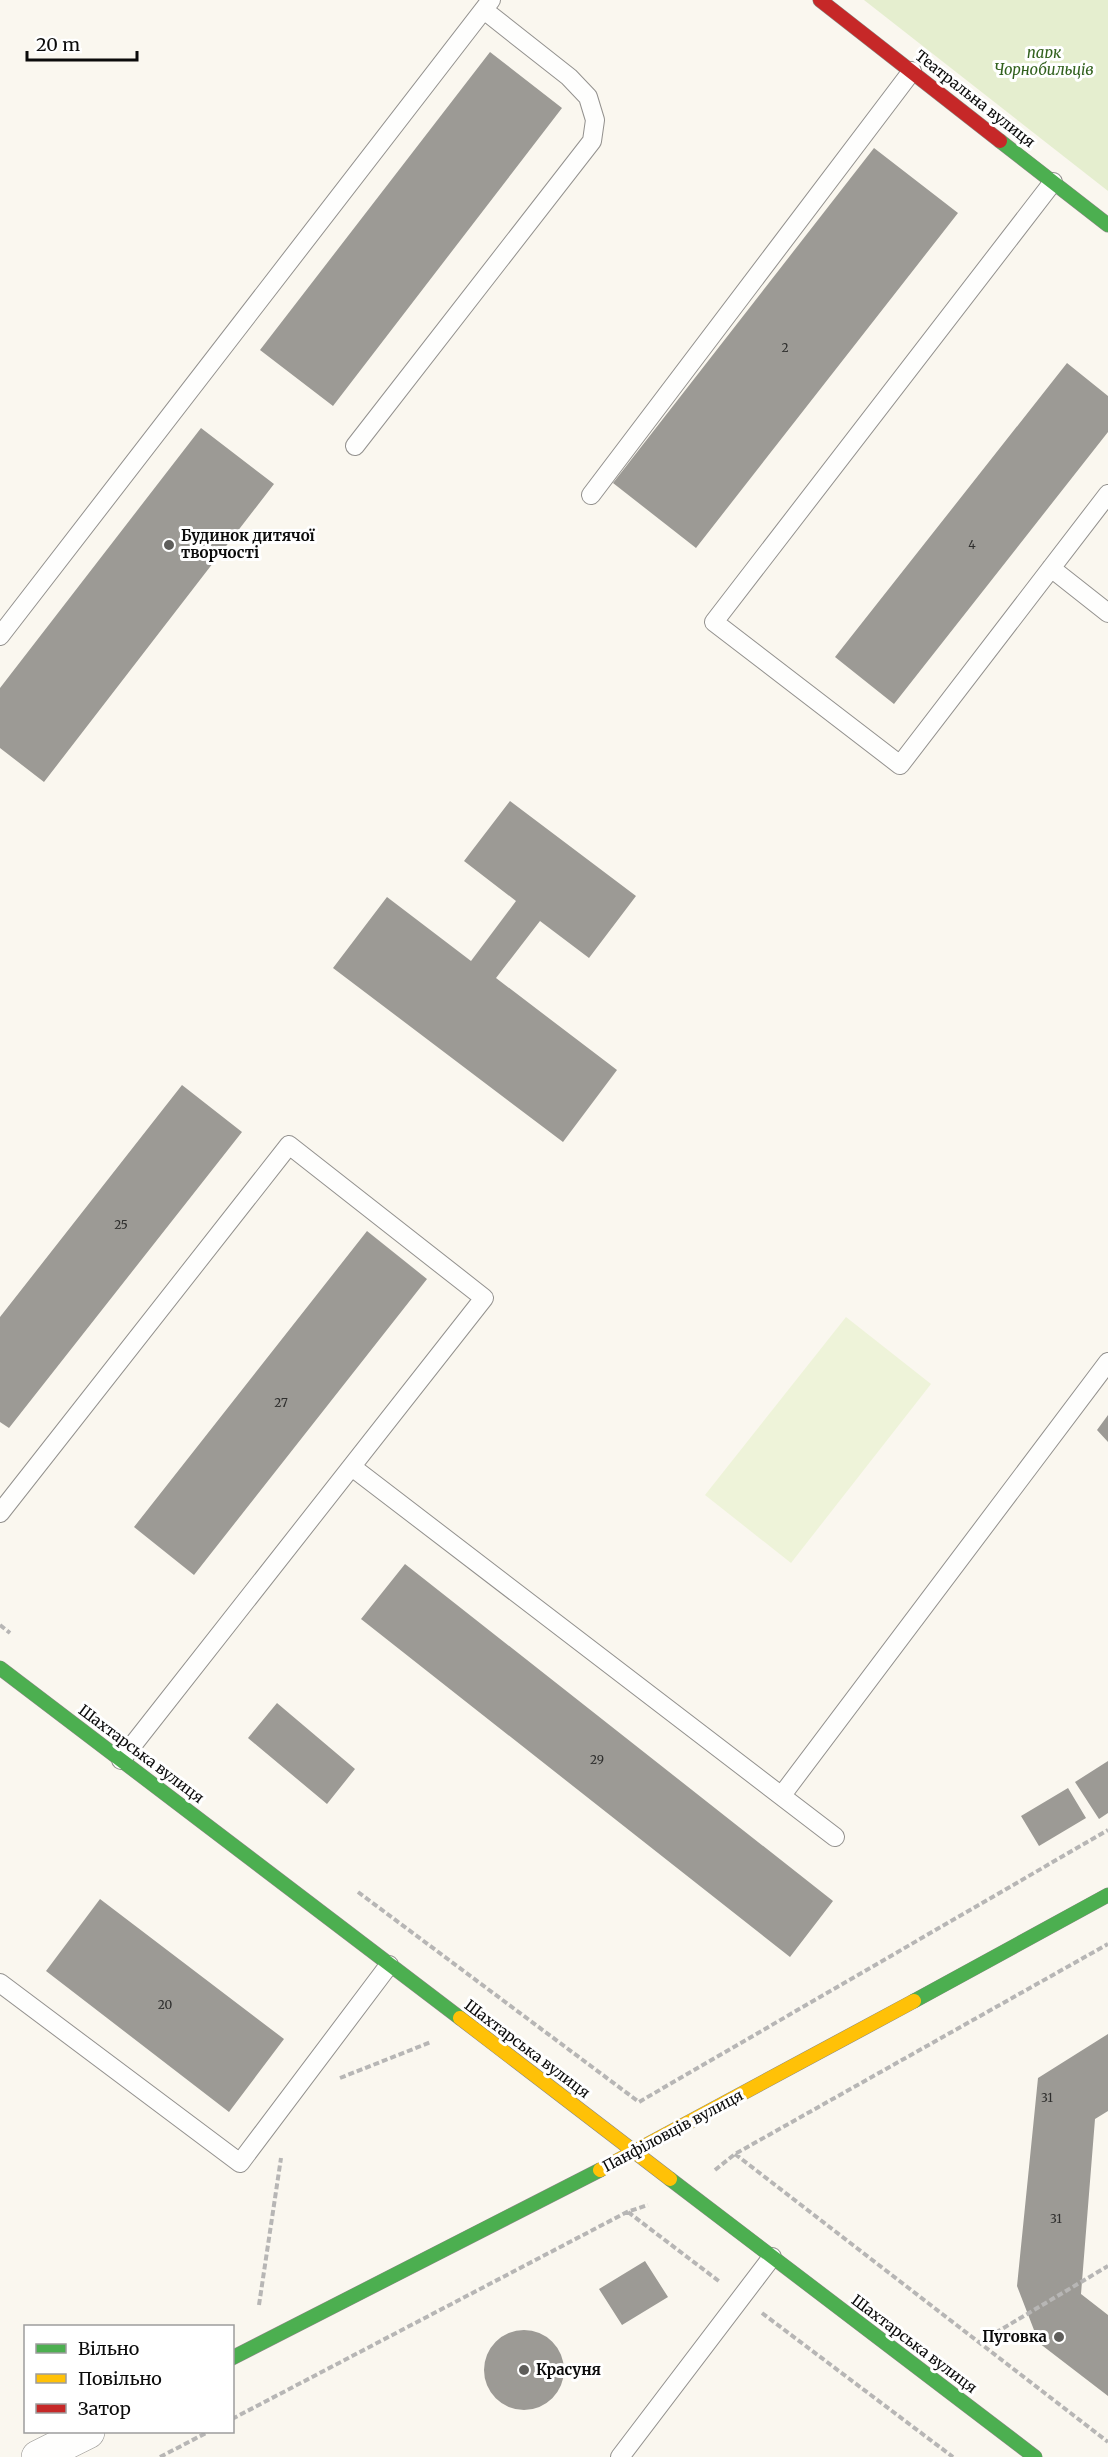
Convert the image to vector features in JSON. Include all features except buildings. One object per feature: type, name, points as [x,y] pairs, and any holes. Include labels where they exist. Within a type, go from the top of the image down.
[{"type":"street","name":"Театральна вулиця","points":[[820,0],[1108,225]]},
{"type":"street","name":"Шахтарська вулиця","points":[[0,1668],[1035,2457]]},
{"type":"street","name":"Панфіловців вулиця","points":[[234,2357],[635,2152],[1108,1895]]},
{"type":"street","points":[[38,2457],[86,2433]]},
{"type":"lane","points":[[0,636],[488,5],[569,77],[588,97],[595,120],[592,141],[355,446]]},
{"type":"lane","points":[[591,495],[912,71]]},
{"type":"lane","points":[[1053,182],[714,622],[900,765],[1108,494]]},
{"type":"lane","points":[[1051,568],[1108,613]]},
{"type":"lane","points":[[0,1513],[289,1145],[484,1299],[122,1760]]},
{"type":"lane","points":[[782,1796],[1108,1362]]},
{"type":"lane","points":[[352,1467],[835,1837]]},
{"type":"lane","points":[[0,1983],[240,2163],[389,1965]]},
{"type":"lane","points":[[620,2457],[772,2257]]},
{"type":"path","points":[[0,1625],[19,1639]]},
{"type":"path","points":[[353,1889],[639,2102],[1108,1830]]},
{"type":"path","points":[[290,2097],[471,2027]]},
{"type":"path","points":[[253,2348],[281,2154]]},
{"type":"path","points":[[735,2154],[1108,2442]]},
{"type":"path","points":[[627,2212],[953,2457]]},
{"type":"path","points":[[980,2342],[1108,2266]]},
{"type":"path","points":[[160,2457],[206,2433]]},
{"type":"green space","name":"парк Чорнобильців","points":[[864,0],[1108,0],[1108,191]]},
{"type":"green space","points":[[846,1317],[931,1384],[791,1563],[705,1495]]},
{"type":"traffic: fast","points":[[1000,141],[1108,225]]},
{"type":"traffic: fast","points":[[0,1668],[460,2018]]},
{"type":"traffic: fast","points":[[914,2001],[1108,1895]]},
{"type":"traffic: fast","points":[[234,2357],[600,2170]]},
{"type":"traffic: fast","points":[[670,2179],[1035,2457]]},
{"type":"traffic: slow","points":[[600,2170],[914,2001]]},
{"type":"traffic: slow","points":[[460,2018],[670,2179]]},
{"type":"traffic: jam","points":[[820,0],[1000,141]]},
{"type":"place","name":"Будинок дитячої творчості","points":[[169,545]]},
{"type":"place","name":"Пуговка","points":[[1059,2337]]},
{"type":"place","name":"Красуня","points":[[524,2370]]}]
